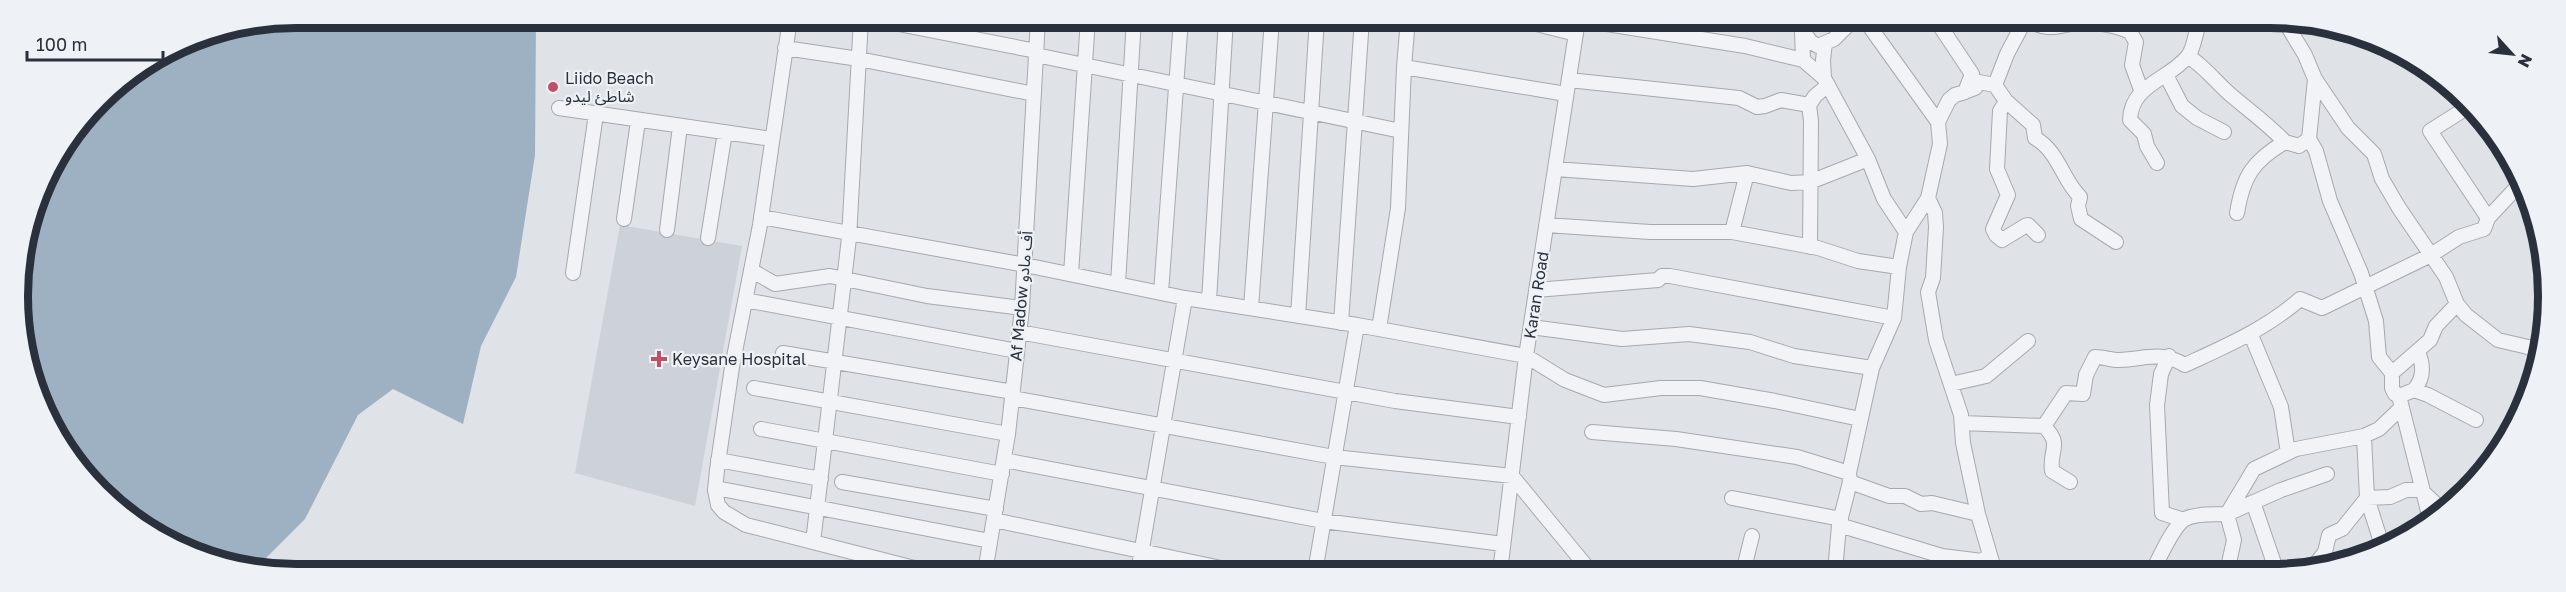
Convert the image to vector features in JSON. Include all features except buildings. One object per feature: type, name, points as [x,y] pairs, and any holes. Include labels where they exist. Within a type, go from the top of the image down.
[{"type":"street","points":[[788,28],[761,218],[732,367],[718,460],[716,488],[718,505],[736,520],[899,564]]},
{"type":"street","points":[[813,542],[850,233],[861,28]]},
{"type":"street","points":[[916,28],[1401,131]]},
{"type":"street","name":"Af Madow أف مادو","points":[[986,564],[1008,434],[1022,308],[1037,28]]},
{"type":"street","points":[[1071,274],[1087,28]]},
{"type":"street","points":[[1118,284],[1134,28]]},
{"type":"street","points":[[1161,292],[1180,28]]},
{"type":"street","points":[[1209,301],[1225,28]]},
{"type":"street","points":[[1251,308],[1271,28]]},
{"type":"street","points":[[1298,316],[1316,28]]},
{"type":"street","points":[[1341,323],[1361,28]]},
{"type":"street","points":[[1379,329],[1398,208],[1407,28]]},
{"type":"street","points":[[1551,28],[1576,34]]},
{"type":"street","name":"Karan Road","points":[[1501,564],[1526,356],[1578,28]]},
{"type":"street","points":[[1630,28],[1744,46],[1803,60],[1826,81]]},
{"type":"street","points":[[1798,28],[1803,60]]},
{"type":"street","points":[[1800,28],[1811,42],[1818,46],[1834,39],[1845,28]]},
{"type":"street","points":[[1839,564],[1840,522],[1872,368],[1894,318],[1899,267],[1906,232],[1928,198],[1940,144],[1938,122],[1870,28]]},
{"type":"street","points":[[1941,28],[1972,74],[1965,92]]},
{"type":"street","points":[[1995,85],[2007,54],[2022,28]]},
{"type":"street","points":[[2126,28],[2136,42],[2132,65],[2141,90],[2131,107],[2130,120],[2144,134],[2147,146],[2157,163]]},
{"type":"street","points":[[2141,90],[2166,75],[2188,56],[2197,28]]},
{"type":"street","points":[[2289,29],[2315,79],[2348,128],[2374,154],[2382,179],[2393,199],[2446,277],[2457,304],[2474,323],[2498,340],[2532,349]]},
{"type":"street","points":[[1825,43],[1822,60],[1826,81],[1868,159],[1884,199],[1906,232]]},
{"type":"street","points":[[785,48],[859,58],[1034,94]]},
{"type":"street","points":[[2188,56],[2202,65],[2232,96],[2269,125],[2285,142],[2299,146],[2309,140]]},
{"type":"street","points":[[1404,67],[1567,87],[1738,98],[1757,106],[1765,106],[1781,100],[1809,105]]},
{"type":"street","points":[[2166,75],[2182,106],[2197,118],[2224,132]]},
{"type":"street","points":[[2315,79],[2309,140],[2316,152],[2330,201],[2365,287],[2376,321],[2379,357],[2392,373],[2392,388],[2401,401],[2428,512]]},
{"type":"street","points":[[1810,247],[1811,121],[1809,105],[1826,81]]},
{"type":"street","points":[[1938,122],[1949,100],[1955,94],[1975,88],[1979,82],[1995,85],[2006,101],[2033,125],[2035,138],[2045,144],[2057,158],[2080,197],[2078,206],[2081,219],[2116,242]]},
{"type":"street","points":[[2006,101],[2000,111],[1997,169],[1998,176],[2008,191],[1993,229],[2002,240],[2028,225],[2038,235]]},
{"type":"street","points":[[559,108],[772,139]]},
{"type":"street","points":[[2463,111],[2430,131],[2488,218]]},
{"type":"street","points":[[573,273],[596,114]]},
{"type":"street","points":[[624,219],[639,121]]},
{"type":"street","points":[[667,230],[680,126]]},
{"type":"street","points":[[708,238],[725,132]]},
{"type":"street","points":[[2236,213],[2240,192],[2252,167],[2268,152],[2285,142]]},
{"type":"street","points":[[1555,169],[1693,179],[1747,173],[1791,183],[1810,182],[1868,159]]},
{"type":"street","points":[[1732,232],[1747,173]]},
{"type":"street","points":[[2044,426],[2066,393],[2083,394],[2086,375],[2095,357],[2116,360],[2169,356],[2185,365],[2251,335],[2285,312],[2300,298],[2322,308],[2430,255],[2459,237],[2484,229],[2488,218],[2515,189]]},
{"type":"street","points":[[1928,198],[1935,213],[1936,227],[1933,278],[1928,292],[1936,340],[1962,423],[1963,443],[1978,514],[1987,539],[1992,564]]},
{"type":"street","points":[[761,218],[1025,265],[1185,298],[1357,325],[1526,356],[1565,380],[1605,395],[1661,388],[1700,388],[1860,419]]},
{"type":"street","points":[[1546,225],[1650,232],[1732,232],[1810,247],[1858,261],[1899,267]]},
{"type":"street","points":[[751,270],[775,284],[830,276],[927,296],[1022,308]]},
{"type":"street","points":[[1536,290],[1658,280],[1662,276],[1670,276],[1894,318]]},
{"type":"street","points":[[1139,564],[1185,298]]},
{"type":"street","points":[[745,300],[1017,351]]},
{"type":"street","points":[[2392,373],[2430,340],[2436,326],[2457,304]]},
{"type":"street","points":[[1316,564],[1357,325]]},
{"type":"street","points":[[1531,327],[1622,339],[1689,334],[1749,342],[1794,356],[1872,368]]},
{"type":"street","points":[[1019,332],[1395,401],[1519,417]]},
{"type":"street","points":[[2251,335],[2281,407],[2288,453]]},
{"type":"street","points":[[1951,384],[1986,376],[2028,341]]},
{"type":"street","points":[[2230,564],[2234,540],[2227,514],[2254,469],[2314,444],[2364,436],[2379,429],[2401,401],[2421,381],[2421,360],[2418,352]]},
{"type":"street","points":[[783,353],[836,361],[1163,426],[1334,457],[1512,476],[1584,564]]},
{"type":"street","points":[[2169,356],[2161,374],[2157,405],[2162,513],[2184,520],[2201,515],[2227,514],[2281,490],[2327,474]]},
{"type":"street","points":[[754,388],[1008,434]]},
{"type":"street","points":[[2414,390],[2476,420]]},
{"type":"street","points":[[1962,423],[2044,426],[2054,436],[2055,447],[2051,454],[2052,471],[2070,482]]},
{"type":"street","points":[[761,429],[826,441],[1152,490],[1323,521],[1503,544]]},
{"type":"street","points":[[1592,432],[1676,439],[1797,457],[1849,477],[1889,496],[1905,496],[1921,504],[1932,503],[1978,514]]},
{"type":"street","points":[[2364,436],[2367,498],[2380,539]]},
{"type":"street","points":[[718,460],[821,479]]},
{"type":"street","points":[[842,482],[1204,564]]},
{"type":"street","points":[[716,488],[990,541]]},
{"type":"street","points":[[2328,557],[2329,535],[2342,529],[2367,498],[2391,497],[2406,490],[2421,490],[2437,505]]},
{"type":"street","points":[[1732,498],[1840,522],[1942,556],[1982,561],[1989,556]]},
{"type":"street","points":[[2253,502],[2274,564]]},
{"type":"street","points":[[2156,564],[2184,520]]},
{"type":"street","points":[[1745,564],[1752,536]]},
{"type":"street","points":[[1940,564],[1942,556]]},
{"type":"shaded area","name":"Keysane Hospital","points":[[620,225],[742,246],[695,506],[575,473]]},
{"type":"water","points":[[296,28],[536,28],[535,155],[516,277],[481,346],[463,424],[393,389],[358,415],[305,519],[263,561],[227,554],[194,543],[162,528],[120,497],[84,459],[64,430],[49,398],[34,348],[29,313],[29,279],[34,244],[43,210],[56,178],[84,133],[120,95],[162,64],[210,43],[261,31]]},
{"type":"place","name":"Liido Beach شاطئ ليدو","points":[[553,87]]},
{"type":"place","name":"Keysane Hospital","points":[[659,359]]}]
